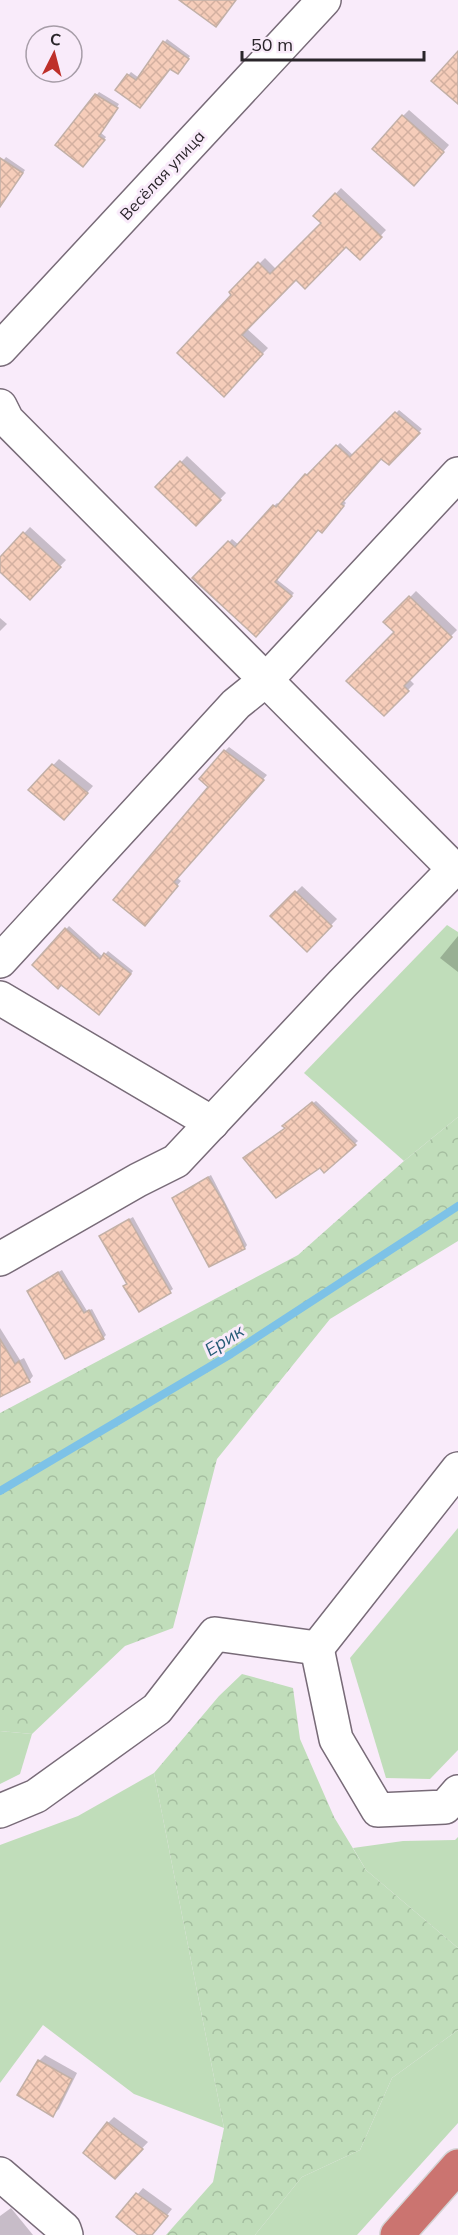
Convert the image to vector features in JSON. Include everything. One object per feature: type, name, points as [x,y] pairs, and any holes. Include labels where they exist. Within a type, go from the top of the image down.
[{"type":"highway","points":[[397,2235],[458,2166]]},
{"type":"street","name":"Весёлая улица","points":[[0,349],[324,0]]},
{"type":"street","points":[[0,406],[8,420],[456,868],[342,984],[176,1161],[138,1180],[0,1259]]},
{"type":"street","points":[[0,961],[236,704],[267,679],[458,474]]},
{"type":"street","points":[[0,998],[212,1123]]},
{"type":"street","points":[[317,1648],[458,1469]]},
{"type":"street","points":[[0,1811],[36,1796],[157,1709],[215,1634],[317,1648]]},
{"type":"street","points":[[317,1648],[336,1739],[378,1810],[446,1807],[458,1792]]},
{"type":"street","points":[[0,2174],[64,2229],[66,2235]]},
{"type":"green space","points":[[447,925],[458,932],[458,1117],[404,1161],[304,1073]]},
{"type":"green space","points":[[458,1117],[458,1241],[330,1319],[217,1459],[173,1628],[125,1646],[32,1734],[0,1731],[0,1413],[298,1255],[404,1161]]},
{"type":"green space","points":[[458,1528],[458,1750],[430,1779],[386,1778],[350,1658]]},
{"type":"green space","points":[[242,1674],[293,1688],[300,1739],[334,1817],[366,1870],[458,1948],[458,2030],[392,2078],[360,2150],[302,2177],[255,2235],[166,2235],[213,2182],[224,2128],[154,1773],[219,1696]]},
{"type":"green space","points":[[0,1731],[32,1734],[20,1774],[0,1784]]},
{"type":"green space","points":[[154,1773],[224,2128],[134,2094],[43,2025],[0,2083],[0,1845],[78,1816]]},
{"type":"green space","points":[[458,1837],[458,1948],[366,1870],[353,1848],[403,1841],[455,1840]]},
{"type":"green space","points":[[458,2030],[458,2123],[357,2235],[255,2235],[302,2177],[360,2150],[392,2078]]},
{"type":"building","points":[[179,0],[236,0],[216,27]]},
{"type":"building","points":[[163,41],[189,59],[178,74],[170,69],[140,108],[115,90],[127,74],[136,80]]},
{"type":"building","points":[[458,51],[458,104],[431,81]]},
{"type":"building","points":[[95,94],[118,108],[99,136],[105,140],[83,167],[55,145]]},
{"type":"building","points":[[402,115],[444,152],[414,186],[372,149]]},
{"type":"building","points":[[0,158],[23,173],[0,207]]},
{"type":"building","points":[[335,193],[382,237],[360,260],[346,247],[305,289],[296,280],[242,335],[263,354],[224,397],[177,353],[258,262],[270,274],[321,223],[313,216]]},
{"type":"building","points":[[395,412],[420,433],[389,465],[381,459],[341,504],[344,506],[322,533],[318,530],[275,582],[292,596],[256,637],[192,578],[228,541],[235,547],[273,505],[276,507],[305,474],[307,475],[336,445],[350,457]]},
{"type":"building","points":[[180,461],[221,500],[196,526],[155,487]]},
{"type":"building","points":[[23,532],[61,567],[30,600],[0,572],[0,557]]},
{"type":"building","points":[[409,596],[452,637],[404,686],[409,691],[384,716],[346,681],[394,632],[383,622]]},
{"type":"building","points":[[224,750],[264,780],[174,882],[178,886],[145,926],[113,900],[208,787],[199,779]]},
{"type":"building","points":[[52,764],[88,793],[64,820],[28,790]]},
{"type":"building","points":[[295,891],[332,926],[307,952],[270,916]]},
{"type":"building","points":[[65,928],[100,959],[104,953],[131,974],[99,1015],[61,985],[58,989],[32,965]]},
{"type":"building","points":[[312,1102],[356,1145],[324,1173],[320,1168],[276,1198],[243,1158],[285,1128],[282,1126]]},
{"type":"building","points":[[208,1177],[224,1203],[245,1249],[209,1267],[172,1198]]},
{"type":"building","points":[[129,1219],[171,1293],[139,1312],[123,1286],[127,1284],[99,1236]]},
{"type":"building","points":[[58,1272],[84,1313],[89,1310],[104,1339],[65,1359],[27,1291]]},
{"type":"building","points":[[0,1339],[15,1364],[19,1361],[30,1382],[0,1397]]},
{"type":"building","points":[[38,2060],[72,2079],[53,2117],[17,2095]]},
{"type":"building","points":[[107,2122],[143,2149],[115,2179],[83,2153]]},
{"type":"building","points":[[136,2193],[168,2216],[152,2235],[138,2235],[116,2217]]},
{"type":"waterway","name":"Ерик","points":[[0,1491],[231,1354],[458,1206]]}]
